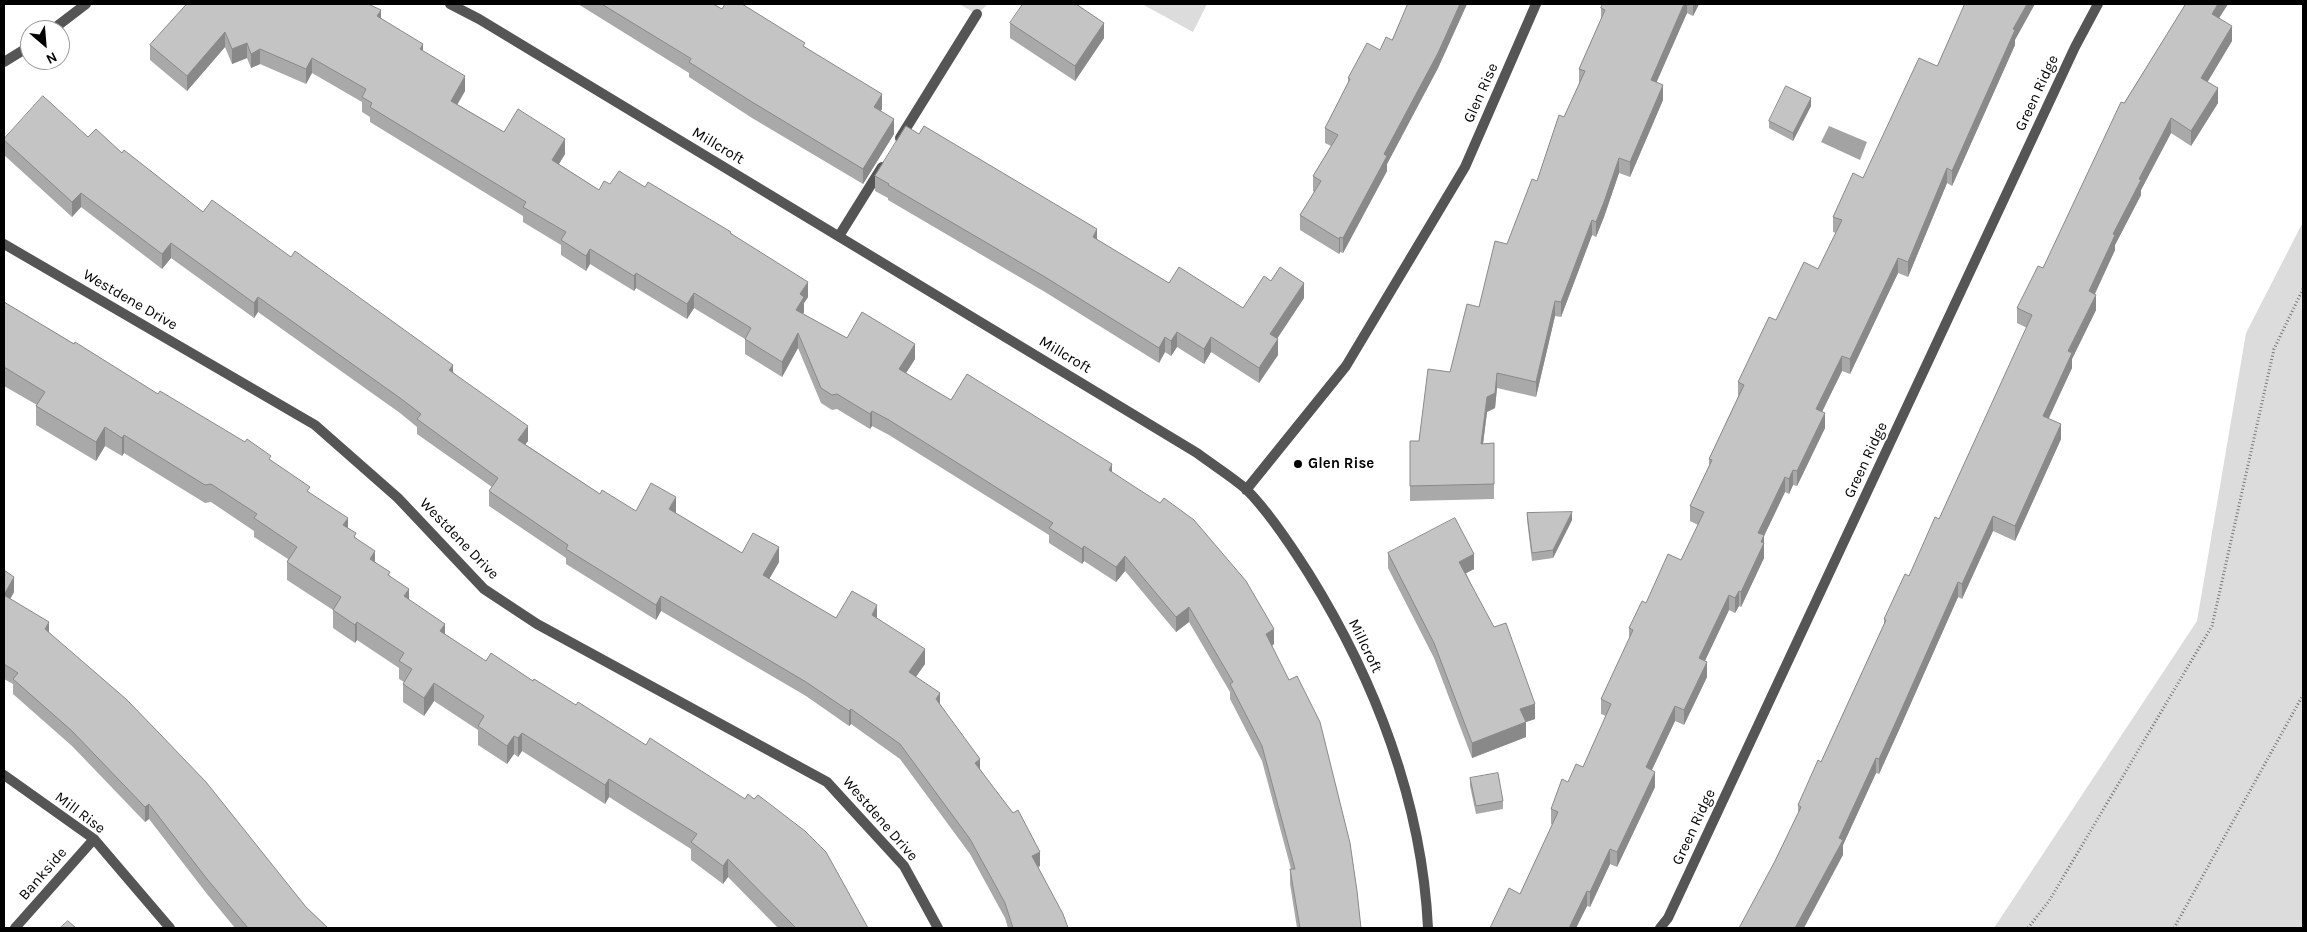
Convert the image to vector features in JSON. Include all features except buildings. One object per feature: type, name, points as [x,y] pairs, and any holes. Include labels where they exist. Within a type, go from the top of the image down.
[{"type":"street","points":[[65,20],[86,4]]},
{"type":"street","name":"Millcroft","points":[[450,4],[480,20],[840,236],[1197,453],[1246,490],[1288,540],[1328,604],[1364,673],[1392,746],[1411,811],[1427,901],[1428,928]]},
{"type":"street","name":"Glen Rise","points":[[1246,490],[1346,366],[1455,184],[1465,167],[1536,4]]},
{"type":"street","name":"Green Ridge","points":[[1660,928],[1668,918],[2075,47],[2098,4]]},
{"type":"street","points":[[840,236],[977,14]]},
{"type":"street","points":[[4,62],[20,52]]},
{"type":"street","name":"Westdene Drive","points":[[4,244],[315,425],[398,498],[484,589],[538,624],[827,782],[904,866],[938,928]]},
{"type":"street","name":"Mill Rise","points":[[4,775],[94,839],[170,928]]},
{"type":"street","name":"Bankside","points":[[15,928],[94,839]]},
{"type":"path","points":[[2028,928],[2049,901],[2212,626],[2274,349],[2303,289]]},
{"type":"path","points":[[2174,928],[2303,695]]},
{"type":"shaded area","points":[[959,4],[988,4],[977,14]]},
{"type":"shaded area","points":[[1142,4],[1207,4],[1193,32]]},
{"type":"shaded area","points":[[1829,126],[1867,142],[1860,160],[1821,142]]},
{"type":"shaded area","points":[[2303,222],[2303,928],[1994,928],[2197,621],[2246,333]]},
{"type":"place","name":"Glen Rise","points":[[1298,464]]}]
